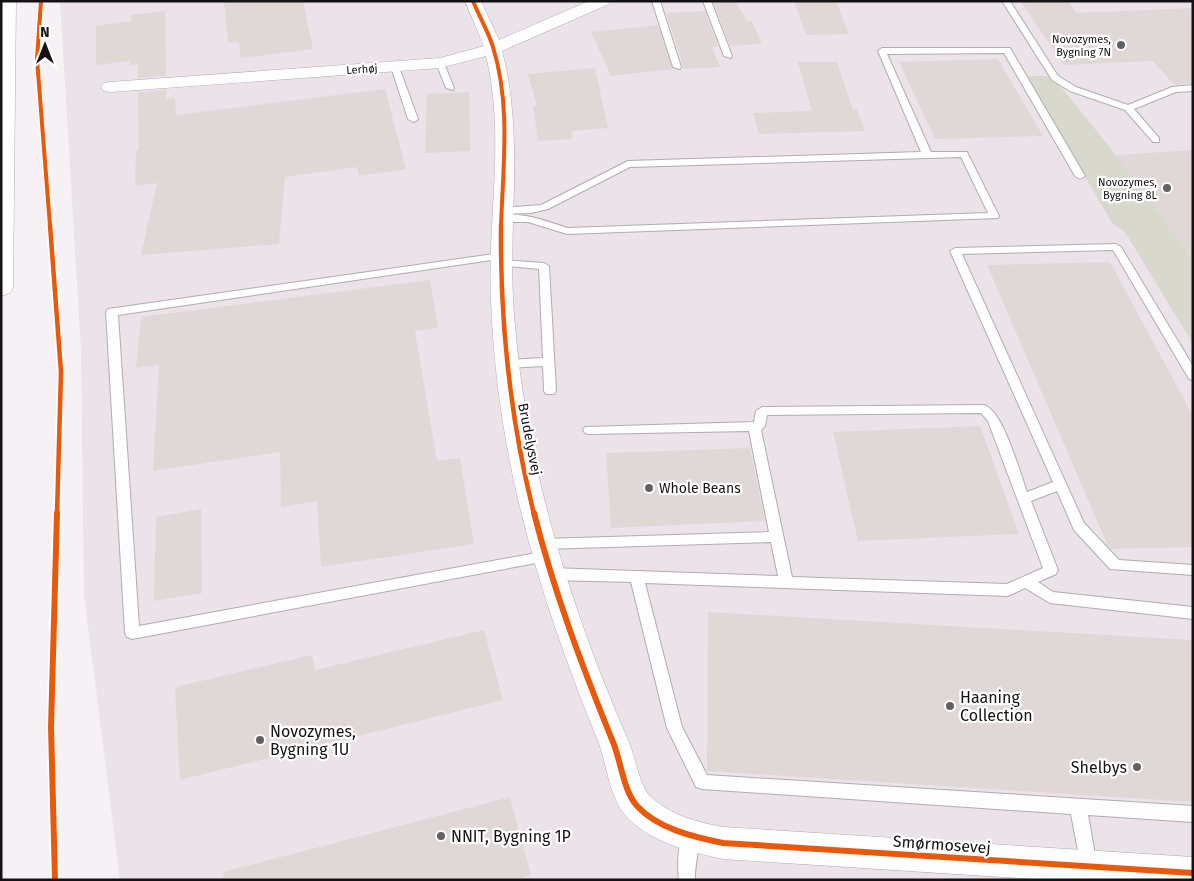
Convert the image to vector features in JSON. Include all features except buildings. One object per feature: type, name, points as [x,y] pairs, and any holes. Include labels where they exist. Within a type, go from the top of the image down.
[{"type":"highway","points":[[1,288],[7,1]]},
{"type":"street","name":"Brudelysvej","points":[[473,1],[493,49],[504,112],[501,260],[512,413],[563,620],[637,805],[662,826],[690,836]]},
{"type":"street","name":"Lerhøj","points":[[110,87],[440,63],[493,49],[603,1]]},
{"type":"street","name":"Smørmosevej","points":[[690,836],[723,843],[1193,873]]},
{"type":"lane","points":[[656,1],[677,67]]},
{"type":"lane","points":[[707,1],[728,56]]},
{"type":"lane","points":[[1006,1],[1055,78],[1073,90],[1128,108],[1156,140]]},
{"type":"lane","points":[[926,155],[882,51],[1008,50],[1080,176]]},
{"type":"lane","points":[[440,63],[450,88]]},
{"type":"lane","points":[[395,67],[413,119]]},
{"type":"lane","points":[[1128,108],[1175,89],[1193,88]]},
{"type":"lane","points":[[964,154],[994,216],[567,231],[528,219],[502,215],[544,207],[628,164],[964,154]]},
{"type":"lane","points":[[1193,376],[1116,247],[955,251],[1079,526],[1115,565],[1193,570]]},
{"type":"lane","points":[[550,391],[544,266],[501,260],[112,312],[132,633],[547,558],[777,537]]},
{"type":"lane","points":[[507,364],[548,362]]},
{"type":"lane","points":[[547,558],[637,577],[1008,590],[1051,570],[994,418],[984,409],[762,411],[760,426],[589,430]]},
{"type":"lane","points":[[754,426],[786,583]]},
{"type":"lane","points":[[1024,498],[1060,484]]},
{"type":"lane","points":[[637,577],[675,728],[702,782],[1193,814]]},
{"type":"lane","points":[[1026,582],[1050,597],[1193,613]]},
{"type":"lane","points":[[1078,807],[1089,866]]},
{"type":"lane","points":[[687,880],[686,869],[690,836]]},
{"type":"shaded area","points":[[60,1],[1193,1],[1193,880],[120,880],[84,595],[81,350]]},
{"type":"shaded area","points":[[1027,76],[1046,76],[1057,82],[1116,155],[1193,259],[1193,344],[1125,232],[1112,223]]},
{"type":"cycle path","points":[[41,1],[37,59],[61,372],[51,727],[55,880]]},
{"type":"cycle path","points":[[473,1],[493,48],[503,97],[502,300],[512,402],[520,451],[530,499],[557,596],[573,644],[614,742],[628,787],[637,805],[664,825],[692,836],[723,843],[1193,873]]},
{"type":"place","name":"Novozymes, Bygning 7N","points":[[1121,45]]},
{"type":"place","name":"Novozymes, Bygning 8L","points":[[1167,188]]},
{"type":"place","name":"Whole Beans","points":[[649,488]]},
{"type":"place","name":"Haaning Collection","points":[[950,706]]},
{"type":"place","name":"Novozymes, Bygning 1U","points":[[260,740]]},
{"type":"place","name":"Shelbys","points":[[1137,767]]},
{"type":"place","name":"NNIT, Bygning 1P","points":[[441,836]]}]
